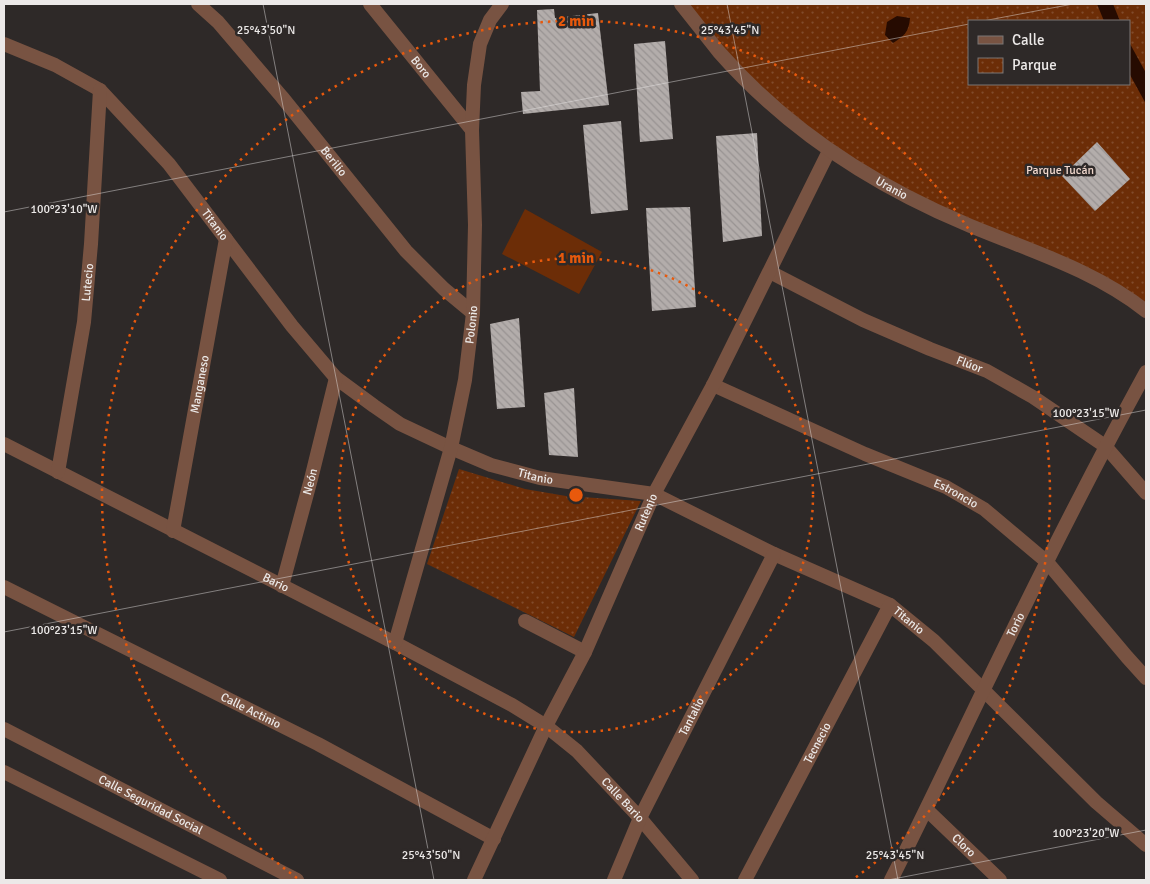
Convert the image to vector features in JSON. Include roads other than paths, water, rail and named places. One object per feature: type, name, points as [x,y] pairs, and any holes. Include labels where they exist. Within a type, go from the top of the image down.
[{"type":"street","name":"Berilio","points":[[198,4],[218,22],[282,97],[406,251],[444,289],[473,313]]},
{"type":"street","name":"Boro","points":[[370,4],[472,130]]},
{"type":"street","name":"Polonio","points":[[395,643],[451,448],[465,380],[473,313],[475,225],[472,130],[474,85],[480,44],[490,20],[502,4]]},
{"type":"street","name":"Uranio","points":[[682,4],[719,52],[761,95],[829,151],[886,186],[964,223],[1075,268],[1131,299],[1146,311]]},
{"type":"street","name":"Titanio","points":[[4,44],[55,65],[100,90],[168,164],[292,326],[336,378],[400,424],[490,465],[540,478],[654,494],[774,554],[890,605],[934,641],[1096,802],[1146,845]]},
{"type":"street","name":"Lutecio","points":[[58,472],[84,322],[91,244],[100,90]]},
{"type":"street","name":"Rutenio","points":[[474,880],[546,726],[585,652],[654,494],[714,385],[829,151]]},
{"type":"street","name":"Manganeso","points":[[173,531],[226,239]]},
{"type":"street","name":"Flúor","points":[[770,272],[863,320],[930,350],[987,371],[1033,397],[1105,446],[1146,493]]},
{"type":"street","name":"Torio","points":[[891,880],[1105,446],[1146,372]]},
{"type":"street","name":"Neón","points":[[282,586],[336,378]]},
{"type":"street","name":"Estroncio","points":[[714,385],[864,454],[946,487],[984,509],[1047,562],[1146,678]]},
{"type":"street","name":"Bario","points":[[4,444],[395,643],[512,705],[546,726]]},
{"type":"street","name":"Tantalio","points":[[614,880],[640,818],[774,554]]},
{"type":"street","name":"Calle Actinio","points":[[4,587],[318,744],[494,839]]},
{"type":"street","name":"Tecnecio","points":[[745,880],[890,605]]},
{"type":"street","points":[[525,621],[585,652]]},
{"type":"street","name":"Calle Bario","points":[[546,726],[577,751],[640,818],[692,880]]},
{"type":"street","name":"Calle Seguridad Social","points":[[4,729],[297,880]]},
{"type":"street","points":[[4,772],[220,880]]},
{"type":"street","name":"Cloro","points":[[927,810],[1000,880]]},
{"type":"park label","name":"Parque Tucán","points":[[1060,170]]}]
